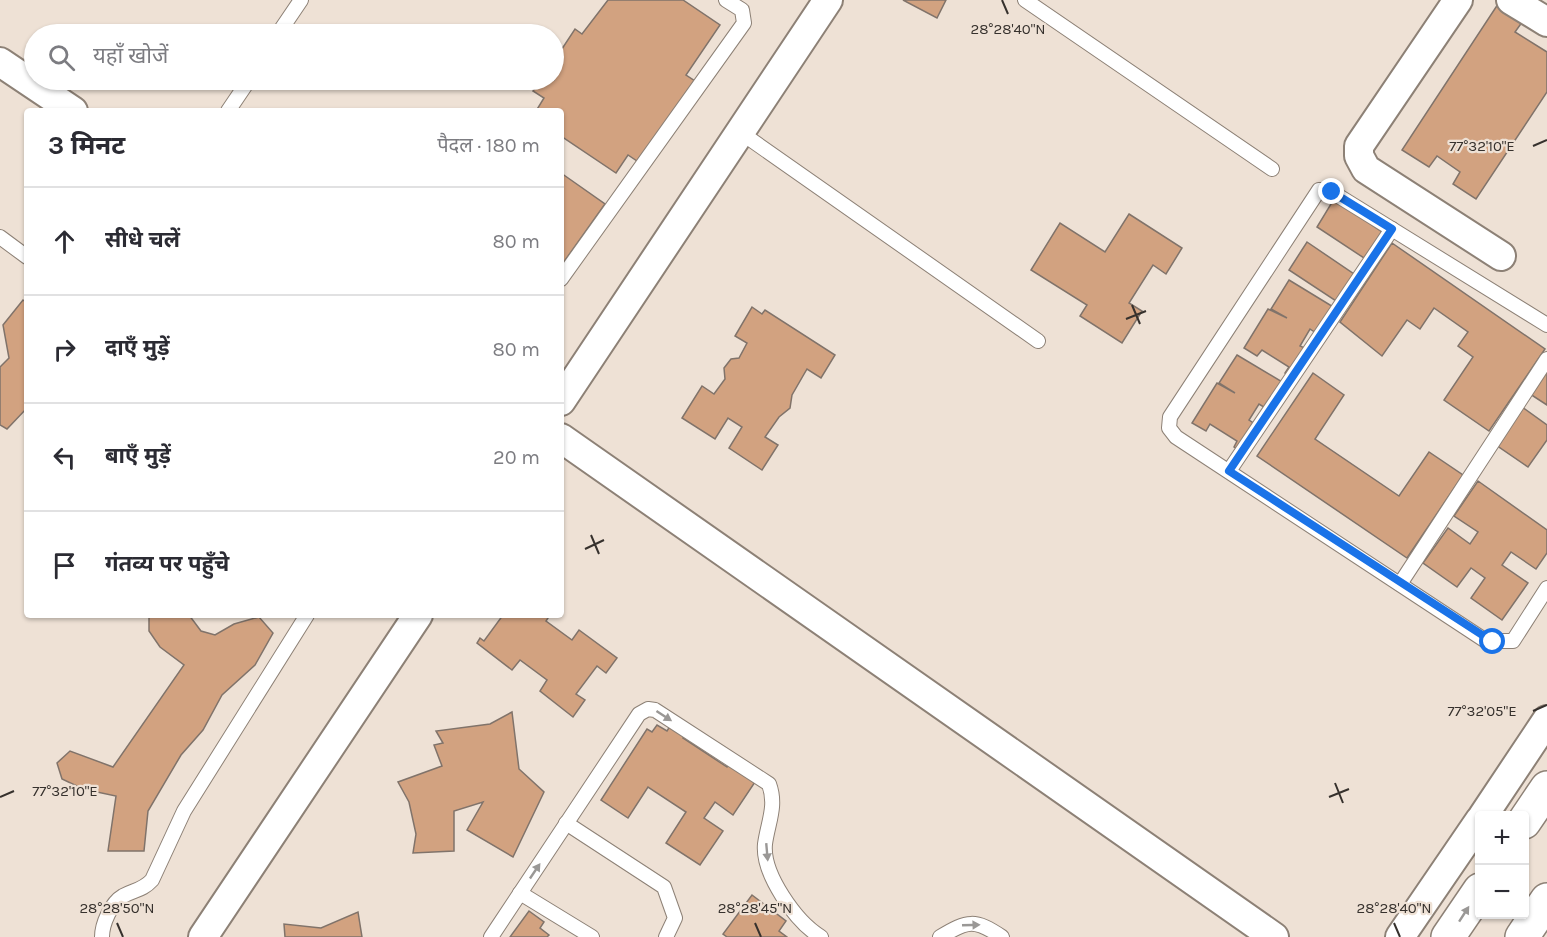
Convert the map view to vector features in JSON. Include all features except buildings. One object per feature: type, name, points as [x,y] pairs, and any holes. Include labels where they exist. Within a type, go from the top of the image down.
[{"type":"street","points":[[564,396],[828,0]]},
{"type":"street","points":[[1458,0],[1359,146],[1359,156],[1366,169],[1501,256]]},
{"type":"street","points":[[1511,0],[1547,22]]},
{"type":"street","points":[[0,62],[24,78]]},
{"type":"street","points":[[42,90],[69,108]]},
{"type":"street","points":[[564,440],[1274,937]]},
{"type":"street","points":[[203,937],[416,618]]},
{"type":"street","points":[[1486,811],[1547,720]]},
{"type":"street","points":[[1529,815],[1547,788]]},
{"type":"street","points":[[1400,937],[1475,826]]},
{"type":"street","points":[[1449,937],[1475,896]]},
{"type":"street","points":[[1522,937],[1547,900]]},
{"type":"lane","points":[[285,24],[301,0]]},
{"type":"lane","points":[[564,275],[744,23],[742,10],[726,0]]},
{"type":"lane","points":[[1025,0],[1272,169]]},
{"type":"lane","points":[[230,108],[242,90]]},
{"type":"lane","points":[[740,132],[1038,341]]},
{"type":"lane","points":[[1547,325],[1332,192],[1319,190],[1170,417],[1169,428],[1176,437],[1493,642],[1514,641],[1547,588]]},
{"type":"lane","points":[[1229,471],[1392,229]]},
{"type":"lane","points":[[0,237],[24,255]]},
{"type":"lane","points":[[1400,584],[1547,359]]},
{"type":"lane","points":[[102,937],[102,928],[115,903],[122,897],[145,888],[152,880],[184,811],[305,618]]},
{"type":"lane","points":[[491,937],[639,714],[648,709],[655,710],[769,784],[773,808],[765,846],[769,871],[782,897],[821,937]]},
{"type":"lane","points":[[566,823],[663,887],[675,918],[666,937]]},
{"type":"lane","points":[[520,893],[592,937]]},
{"type":"lane","points":[[940,937],[957,926],[972,922],[984,925],[1002,937]]},
{"type":"route","points":[[1332,192],[1392,229],[1229,471],[1486,641],[1493,642]]}]
